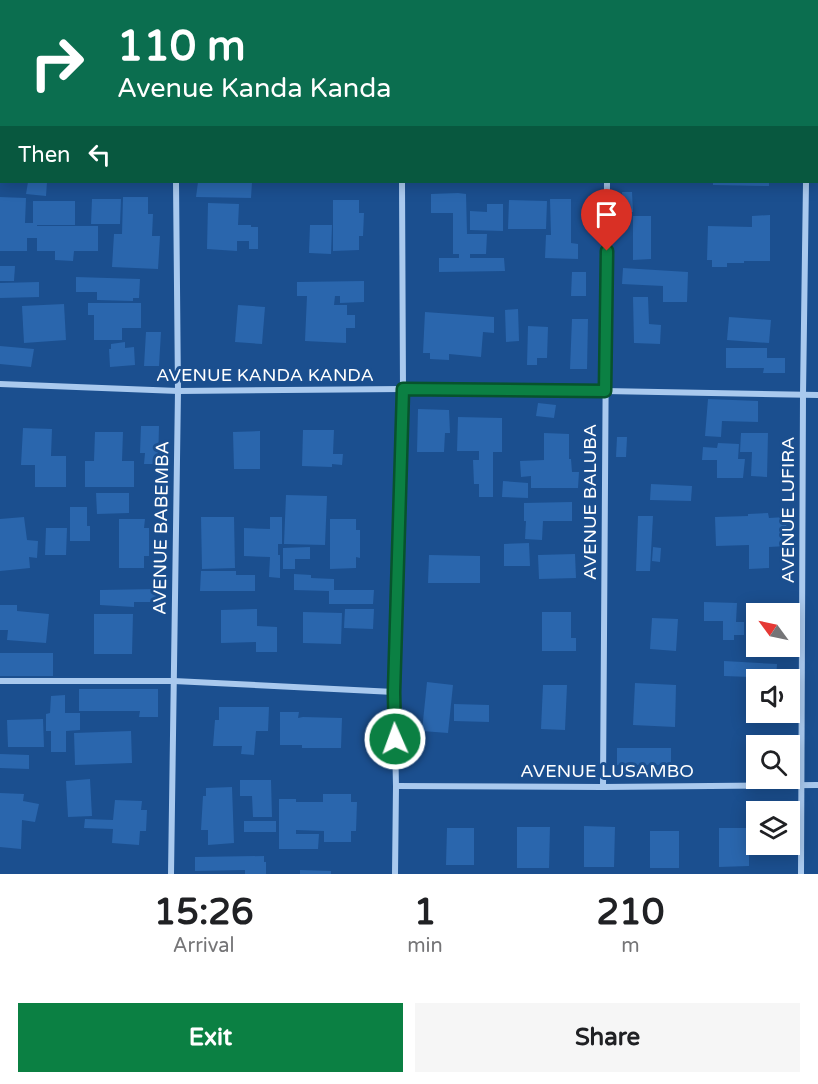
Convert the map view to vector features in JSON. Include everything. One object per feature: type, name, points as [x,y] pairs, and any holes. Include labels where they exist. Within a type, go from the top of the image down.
[{"type":"street","name":"AVENUE BABEMBA","points":[[171,874],[178,391],[176,183]]},
{"type":"street","points":[[395,874],[394,692],[403,389],[402,183]]},
{"type":"street","name":"AVENUE BALUBA","points":[[603,787],[607,183]]},
{"type":"street","name":"AVENUE LUFIRA","points":[[801,874],[806,183]]},
{"type":"street","name":"AVENUE KANDA KANDA","points":[[0,384],[178,391],[403,389],[818,395]]},
{"type":"street","points":[[0,681],[174,681],[394,692]]},
{"type":"street","name":"AVENUE LUSAMBO","points":[[396,786],[818,785]]},
{"type":"building","points":[[28,183],[47,183],[46,196],[26,194]]},
{"type":"building","points":[[198,183],[252,183],[251,198],[196,197]]},
{"type":"building","points":[[713,183],[769,183],[769,186],[713,185]]},
{"type":"building","points":[[622,192],[632,192],[633,212],[623,212]]},
{"type":"building","points":[[431,194],[466,194],[467,234],[487,234],[486,254],[470,254],[470,258],[504,258],[505,271],[439,272],[439,258],[459,258],[459,254],[453,254],[453,213],[431,213]]},
{"type":"building","points":[[0,197],[26,198],[25,223],[33,223],[33,201],[75,201],[75,225],[37,226],[98,226],[98,251],[74,251],[73,261],[55,260],[55,251],[37,251],[37,238],[27,238],[27,251],[0,251]]},
{"type":"building","points":[[123,197],[148,197],[148,214],[153,214],[152,236],[160,236],[158,269],[112,267],[114,234],[122,234]]},
{"type":"building","points":[[92,199],[121,199],[120,224],[91,224]]},
{"type":"building","points":[[550,199],[571,199],[571,243],[578,244],[578,259],[545,258],[546,235],[551,235]]},
{"type":"building","points":[[333,200],[359,200],[359,213],[364,213],[363,236],[359,236],[359,250],[333,251]]},
{"type":"building","points":[[509,200],[547,201],[546,229],[508,229]]},
{"type":"building","points":[[208,203],[239,204],[238,225],[258,227],[258,249],[249,249],[249,241],[237,241],[237,251],[207,249]]},
{"type":"building","points":[[487,204],[503,204],[503,231],[470,230],[470,211],[487,212]]},
{"type":"building","points":[[770,215],[770,261],[744,261],[744,263],[727,263],[727,267],[712,267],[712,260],[707,260],[708,226],[752,227],[752,216]]},
{"type":"building","points":[[633,216],[651,216],[651,259],[633,260]]},
{"type":"building","points":[[310,225],[332,225],[331,254],[309,253]]},
{"type":"building","points":[[0,266],[15,266],[14,281],[0,281]]},
{"type":"building","points":[[623,268],[688,272],[687,302],[663,302],[663,286],[622,284]]},
{"type":"building","points":[[572,272],[586,272],[586,296],[571,296]]},
{"type":"building","points":[[76,277],[140,279],[139,298],[133,298],[133,301],[97,300],[97,292],[76,292]]},
{"type":"building","points":[[364,281],[364,302],[340,303],[340,296],[335,296],[334,305],[347,305],[347,315],[355,315],[355,328],[346,328],[346,343],[305,341],[307,296],[297,296],[297,282]]},
{"type":"building","points":[[39,282],[39,297],[0,298],[0,283]]},
{"type":"building","points":[[633,297],[648,297],[649,324],[661,325],[660,344],[634,343]]},
{"type":"building","points":[[88,303],[141,303],[141,328],[122,328],[122,340],[94,340],[94,315],[88,315]]},
{"type":"building","points":[[64,304],[66,340],[24,343],[22,306]]},
{"type":"building","points":[[238,305],[265,307],[262,344],[235,342]]},
{"type":"building","points":[[518,309],[519,341],[506,342],[505,310]]},
{"type":"building","points":[[425,312],[494,317],[494,333],[483,332],[481,357],[449,354],[449,360],[430,359],[430,353],[423,353]]},
{"type":"building","points":[[729,317],[771,320],[769,343],[727,340]]},
{"type":"building","points":[[572,319],[588,319],[587,369],[570,369]]},
{"type":"building","points":[[528,326],[548,327],[547,358],[537,358],[537,365],[527,365]]},
{"type":"building","points":[[146,332],[161,332],[159,366],[144,366]]},
{"type":"building","points":[[125,342],[125,348],[134,347],[135,365],[110,367],[111,344]]},
{"type":"building","points":[[0,346],[34,349],[31,367],[0,364]]},
{"type":"building","points":[[726,348],[767,348],[767,358],[785,358],[785,373],[763,373],[764,368],[726,368]]},
{"type":"building","points":[[708,399],[758,401],[758,422],[722,421],[721,437],[705,436]]},
{"type":"building","points":[[538,403],[556,405],[554,418],[536,416]]},
{"type":"building","points":[[418,409],[449,410],[450,433],[445,433],[444,452],[417,452]]},
{"type":"building","points":[[458,417],[502,418],[502,452],[493,452],[493,497],[479,497],[479,484],[474,484],[473,460],[479,460],[479,451],[457,451]]},
{"type":"building","points":[[141,426],[159,426],[158,464],[144,464],[145,453],[140,453]]},
{"type":"building","points":[[23,428],[52,429],[51,456],[66,456],[66,487],[35,487],[35,465],[21,465]]},
{"type":"building","points":[[303,430],[334,430],[333,454],[343,454],[342,465],[302,466]]},
{"type":"building","points":[[260,431],[260,469],[234,469],[233,432]]},
{"type":"building","points":[[95,432],[123,432],[122,461],[134,461],[134,487],[85,487],[85,461],[94,461]]},
{"type":"building","points":[[544,433],[569,434],[569,459],[571,459],[572,472],[579,472],[578,488],[531,488],[531,476],[521,477],[520,461],[544,460]]},
{"type":"building","points":[[741,433],[768,433],[767,477],[751,476],[752,452],[740,452]]},
{"type":"building","points":[[617,437],[627,437],[626,457],[616,457]]},
{"type":"building","points":[[718,443],[739,444],[738,459],[745,459],[743,478],[717,478],[717,460],[702,460],[703,447],[717,448]]},
{"type":"building","points":[[503,481],[528,483],[528,498],[502,497]]},
{"type":"building","points":[[651,484],[692,486],[691,501],[650,500]]},
{"type":"building","points":[[96,493],[129,493],[129,513],[97,514]]},
{"type":"building","points":[[286,495],[327,496],[325,545],[284,544]]},
{"type":"building","points":[[572,502],[572,521],[543,521],[542,540],[525,539],[524,503]]},
{"type":"building","points":[[70,507],[87,507],[90,541],[70,541]]},
{"type":"building","points":[[768,513],[769,518],[786,517],[787,546],[769,547],[769,568],[749,569],[749,545],[716,546],[715,517]]},
{"type":"building","points":[[638,516],[653,516],[650,571],[636,571]]},
{"type":"building","points":[[24,517],[27,540],[38,541],[37,558],[29,557],[30,568],[0,571],[0,519]]},
{"type":"building","points":[[201,517],[234,517],[235,568],[202,569]]},
{"type":"building","points":[[270,517],[282,517],[282,544],[278,544],[280,578],[269,577],[270,557],[244,556],[244,528],[270,529]]},
{"type":"building","points":[[119,519],[145,519],[144,528],[149,528],[149,556],[144,556],[144,568],[119,568]]},
{"type":"building","points":[[330,519],[356,519],[356,530],[360,530],[360,558],[356,557],[356,568],[330,569]]},
{"type":"building","points":[[46,528],[67,528],[66,555],[45,555]]},
{"type":"building","points":[[529,543],[530,566],[504,566],[504,544]]},
{"type":"building","points":[[310,547],[310,559],[295,559],[295,569],[283,569],[283,548]]},
{"type":"building","points":[[653,547],[661,548],[660,562],[652,561]]},
{"type":"building","points":[[575,554],[576,578],[539,579],[538,555]]},
{"type":"building","points":[[429,555],[480,556],[480,583],[428,583]]},
{"type":"building","points":[[201,571],[236,571],[236,575],[255,575],[255,591],[200,591]]},
{"type":"building","points":[[294,574],[311,575],[311,578],[334,579],[334,590],[374,590],[373,604],[329,604],[329,591],[294,590]]},
{"type":"building","points":[[158,589],[158,602],[134,602],[134,607],[100,605],[100,590]]},
{"type":"building","points":[[704,602],[737,603],[736,622],[744,622],[744,635],[734,635],[734,640],[723,640],[723,621],[704,621]]},
{"type":"building","points":[[0,605],[17,605],[17,611],[49,614],[46,643],[7,640],[8,630],[0,630]]},
{"type":"building","points":[[257,609],[257,626],[277,627],[277,652],[256,652],[256,642],[221,643],[221,610]]},
{"type":"building","points":[[345,609],[374,609],[373,629],[344,628]]},
{"type":"building","points":[[303,612],[342,613],[341,644],[303,643]]},
{"type":"building","points":[[542,612],[571,612],[571,638],[576,638],[576,651],[542,651]]},
{"type":"building","points":[[94,614],[133,614],[132,654],[94,654]]},
{"type":"building","points":[[652,618],[678,619],[676,651],[650,649]]},
{"type":"building","points":[[0,653],[53,653],[53,676],[0,676]]},
{"type":"building","points":[[724,661],[777,664],[777,669],[746,669],[746,677],[724,676]]},
{"type":"building","points":[[427,682],[453,685],[448,733],[422,731]]},
{"type":"building","points":[[635,683],[676,685],[675,727],[633,725]]},
{"type":"building","points":[[543,685],[567,685],[565,730],[541,729]]},
{"type":"building","points":[[79,689],[158,689],[158,717],[139,717],[140,711],[79,711]]},
{"type":"building","points":[[65,695],[65,713],[80,713],[80,730],[66,731],[66,752],[51,752],[51,731],[46,731],[46,714],[50,713],[51,696]]},
{"type":"building","points":[[454,704],[489,705],[489,722],[454,721]]},
{"type":"building","points":[[219,707],[269,707],[268,731],[256,731],[254,755],[241,754],[242,746],[213,746],[215,720],[219,720]]},
{"type":"building","points":[[280,712],[299,712],[298,718],[342,718],[341,748],[302,748],[302,745],[280,745]]},
{"type":"building","points":[[43,719],[44,747],[8,747],[7,720]]},
{"type":"building","points":[[131,731],[132,763],[75,765],[74,733]]},
{"type":"building","points":[[617,748],[671,748],[671,765],[617,765]]},
{"type":"building","points":[[0,754],[29,755],[29,769],[0,768]]},
{"type":"building","points":[[90,779],[92,816],[68,817],[66,781]]},
{"type":"building","points":[[240,780],[271,780],[272,817],[253,817],[252,796],[240,796]]},
{"type":"building","points":[[232,787],[234,843],[208,845],[208,830],[201,830],[203,796],[206,796],[206,788]]},
{"type":"building","points":[[0,793],[24,794],[23,801],[39,804],[35,822],[22,820],[21,849],[0,847]]},
{"type":"building","points":[[323,794],[351,794],[351,802],[357,802],[356,831],[351,831],[351,842],[324,842],[324,831],[296,830],[296,834],[319,834],[318,849],[279,849],[279,799],[296,799],[296,802],[323,802]]},
{"type":"building","points":[[115,800],[142,801],[141,810],[147,810],[146,831],[140,831],[139,845],[112,843],[113,829],[84,828],[85,819],[113,820]]},
{"type":"building","points":[[244,821],[276,821],[276,832],[244,832]]},
{"type":"building","points":[[584,826],[615,827],[614,867],[584,867]]},
{"type":"building","points":[[517,827],[550,827],[549,868],[517,868]]},
{"type":"building","points":[[447,828],[474,828],[474,865],[446,865]]},
{"type":"building","points":[[719,828],[746,828],[746,855],[749,855],[749,866],[719,867]]},
{"type":"building","points":[[650,831],[679,831],[679,868],[650,868]]},
{"type":"building","points":[[264,856],[266,874],[245,874],[245,870],[195,871],[195,857]]},
{"type":"building","points":[[300,870],[331,871],[331,874],[300,874]]},
{"type":"route","points":[[395,739],[394,692],[403,389],[605,391],[607,251]]}]
